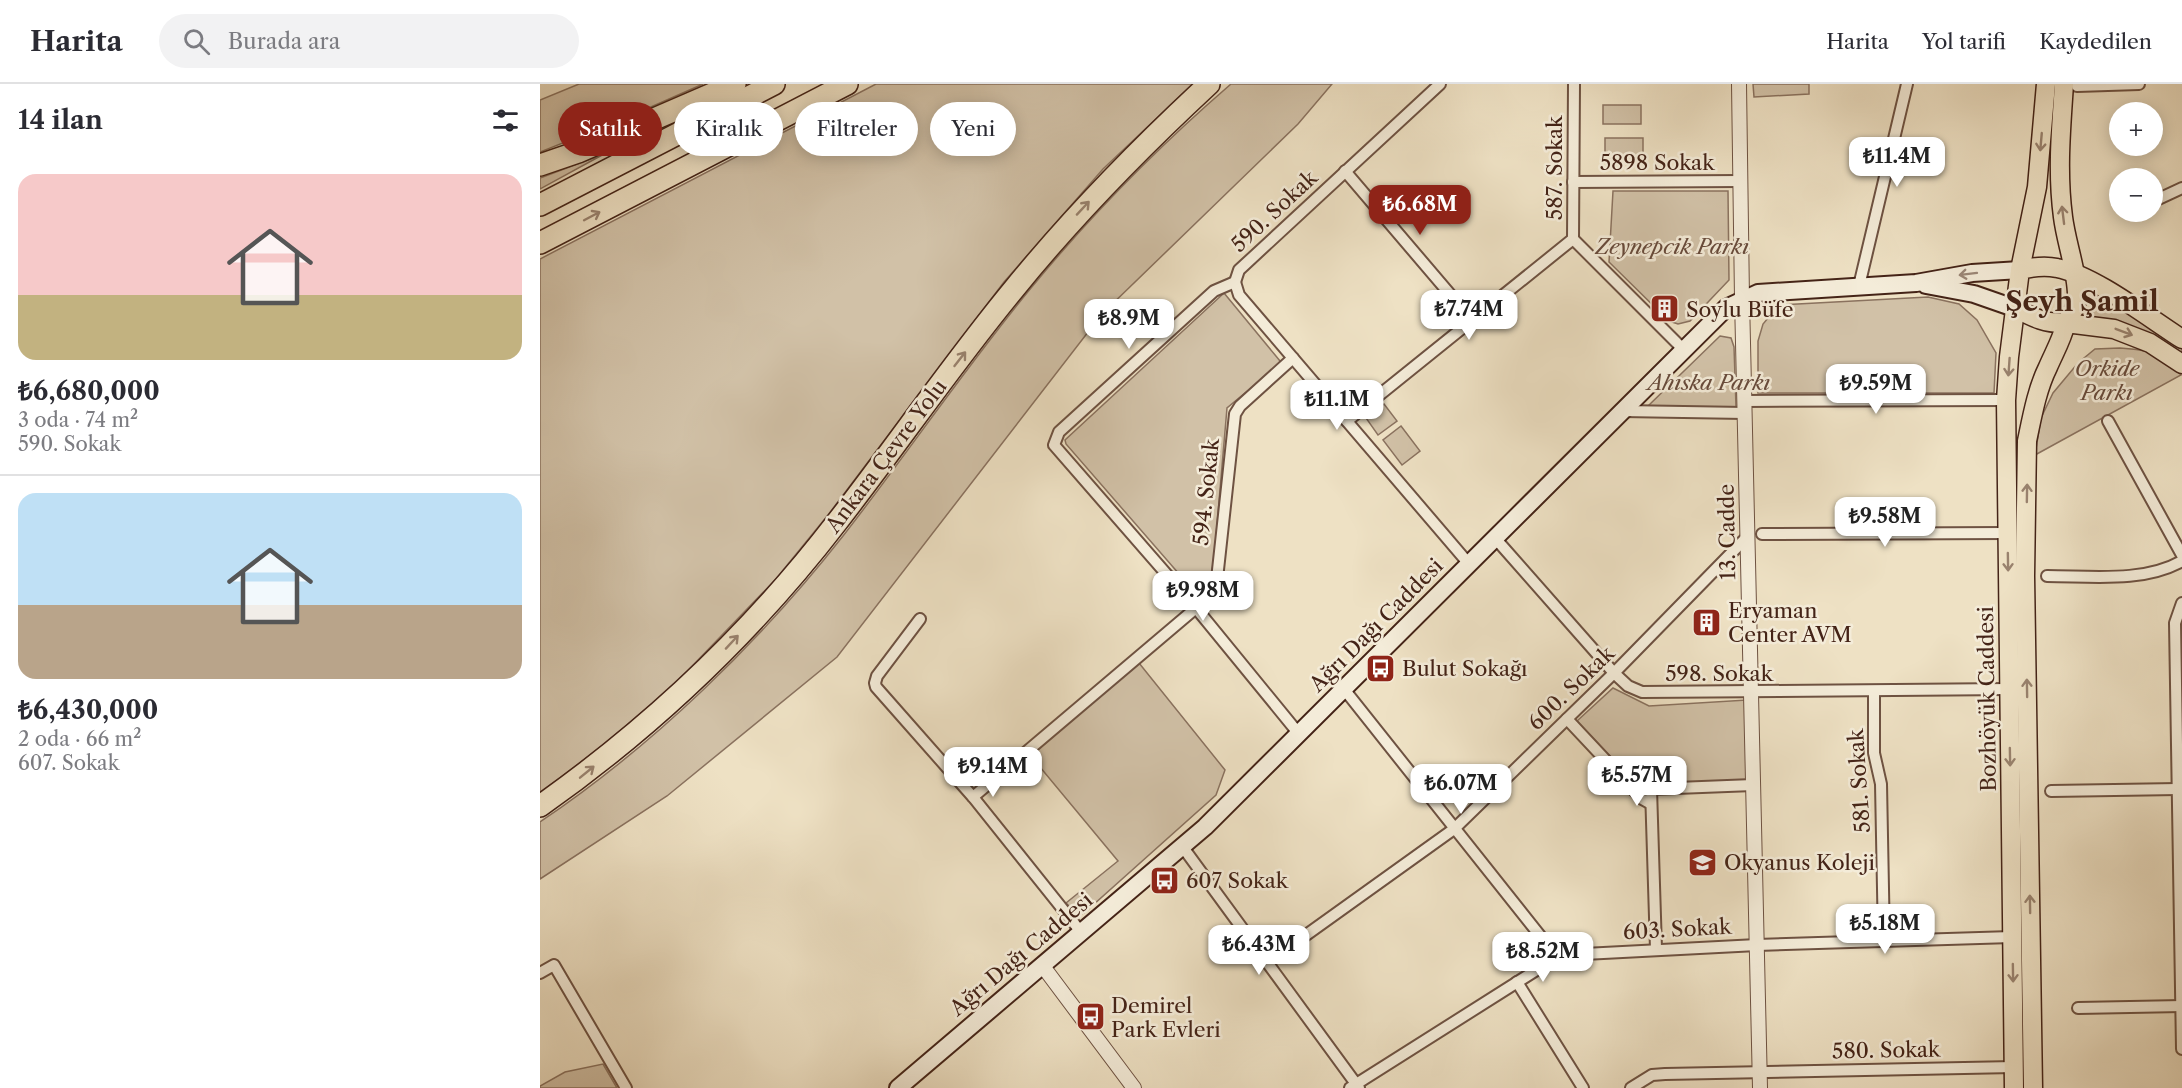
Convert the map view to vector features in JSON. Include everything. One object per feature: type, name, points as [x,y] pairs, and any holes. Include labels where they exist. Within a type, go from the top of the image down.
[{"type":"highway","points":[[540,165],[735,84]]},
{"type":"highway","points":[[540,206],[774,84]]},
{"type":"highway","points":[[540,243],[847,84]]},
{"type":"highway","name":"Ankara Çevre Yolu","points":[[540,806],[580,778],[681,693],[756,617],[836,523],[1041,256],[1077,214],[1145,144],[1209,84]]},
{"type":"main road","points":[[2046,84],[2037,187],[2020,270],[2017,309],[2042,322],[2114,329],[2150,343],[2182,364]]},
{"type":"main road","points":[[2066,323],[2077,301],[2077,284],[2063,219],[2058,163],[2070,85]]},
{"type":"main road","points":[[2020,270],[2047,267],[2073,272],[2118,297],[2182,339]]},
{"type":"main road","name":"Ağrı Dağı Caddesi","points":[[898,1088],[1205,827],[1726,308],[1742,299],[1758,294],[1916,283],[1972,273],[2020,270]]},
{"type":"main road","name":"Ağrı Dağı Caddesi","points":[[1916,283],[1974,294],[2017,309]]},
{"type":"main road","name":"Bozhöyük Caddesi","points":[[2014,1088],[2006,400],[2009,357],[2017,309]]},
{"type":"main road","name":"Bozhöyük Caddesi","points":[[2033,1088],[2025,576],[2027,441],[2046,371],[2062,340],[2066,323]]},
{"type":"street","name":"590. Sokak","points":[[1235,282],[1239,270],[1440,84]]},
{"type":"street","name":"587. Sokak","points":[[1574,84],[1573,239],[1684,350]]},
{"type":"street","name":"13. Cadde","points":[[1739,84],[1745,407],[1755,535],[1752,692],[1760,1088]]},
{"type":"street","points":[[1859,286],[1907,84]]},
{"type":"street","points":[[2070,85],[2139,84]]},
{"type":"street","name":"590. Sokak","points":[[1345,171],[1472,320]]},
{"type":"street","name":"5898 Sokak","points":[[1574,182],[1741,181]]},
{"type":"street","points":[[2163,197],[2182,188]]},
{"type":"street","points":[[1347,421],[1573,239]]},
{"type":"street","points":[[1299,734],[1196,608],[1054,445],[1059,432],[1214,291],[1235,282],[1239,295],[1469,564]]},
{"type":"street","name":"594. Sokak","points":[[974,797],[1209,597],[1217,579],[1235,414],[1240,406],[1293,358]]},
{"type":"street","points":[[1622,411],[2006,400]]},
{"type":"street","points":[[2108,421],[2182,555]]},
{"type":"street","points":[[1755,535],[2008,533]]},
{"type":"street","name":"600. Sokak","points":[[1268,963],[1454,829],[1755,535]]},
{"type":"street","name":"598. Sokak","points":[[1495,538],[1614,673],[1629,686],[1647,692],[2010,689]]},
{"type":"street","points":[[2047,576],[2150,574],[2170,568],[2182,561]]},
{"type":"street","points":[[2182,603],[2175,623],[2182,1049]]},
{"type":"street","points":[[920,619],[874,683],[974,797],[1081,932]]},
{"type":"street","points":[[1344,689],[1557,957]]},
{"type":"street","name":"581. Sokak","points":[[1874,690],[1875,753],[1881,784],[1884,941]]},
{"type":"street","points":[[1567,719],[1642,799],[1651,804]]},
{"type":"street","points":[[1656,949],[1651,789],[1754,785]]},
{"type":"street","points":[[2051,791],[2178,789]]},
{"type":"street","points":[[1182,846],[1355,1087]]},
{"type":"street","name":"603. Sokak","points":[[1355,1087],[1557,957],[1578,953],[1656,949],[2012,937]]},
{"type":"street","points":[[540,973],[554,965],[626,1088]]},
{"type":"street","points":[[1042,965],[1134,1088]]},
{"type":"street","points":[[1517,982],[1583,1088]]},
{"type":"street","points":[[2078,1008],[2182,1006]]},
{"type":"street","name":"580. Sokak","points":[[1631,1088],[1652,1075],[1665,1074],[2014,1067]]},
{"type":"green space","points":[[579,84],[703,84],[662,102],[558,102],[558,145],[540,152],[540,100]]},
{"type":"green space","points":[[876,84],[1193,84],[1103,169],[1004,282],[828,515],[775,580],[673,686],[602,746],[540,793],[540,259],[738,156],[783,156],[783,132],[795,126],[795,156],[918,156],[918,102],[841,102]]},
{"type":"green space","points":[[1231,84],[1332,84],[1298,124],[1102,314],[837,657],[667,796],[540,879],[540,822],[624,760],[664,726],[703,690],[776,615],[843,536],[983,349],[1054,261],[1126,182]]},
{"type":"green space","points":[[1753,84],[1809,84],[1809,94],[1754,97]]},
{"type":"green space","points":[[1603,105],[1641,105],[1641,124],[1603,124]]},
{"type":"green space","points":[[1605,138],[1643,138],[1643,161],[1605,161]]},
{"type":"green space","points":[[599,156],[600,156],[540,189],[540,178]]},
{"type":"green space","name":"Zeynepcik Parkı","points":[[1613,191],[1728,191],[1729,280],[1690,321],[1678,324],[1669,321],[1609,262]]},
{"type":"green space","points":[[1224,293],[1280,361],[1278,366],[1227,408],[1214,560],[1209,586],[1200,598],[1066,444],[1065,440]]},
{"type":"green space","points":[[2096,295],[2127,311],[2182,347],[2182,354],[2092,319]]},
{"type":"green space","points":[[1928,297],[1959,304],[1977,320],[1996,353],[1994,393],[1758,393],[1758,341],[1763,324],[1779,305]]},
{"type":"green space","name":"Ahıska Parkı","points":[[1720,336],[1731,338],[1734,347],[1736,407],[1647,407]]},
{"type":"green space","name":"Orkide Parkı","points":[[2120,348],[2154,354],[2166,361],[2181,375],[2035,455],[2041,418],[2053,393],[2078,363],[2095,349]]},
{"type":"green space","points":[[1384,404],[1397,421],[1378,435],[1366,418]]},
{"type":"green space","points":[[1401,426],[1420,451],[1402,465],[1383,440]]},
{"type":"green space","points":[[1139,663],[1225,770],[1216,795],[1084,913],[1080,914],[1066,903],[1118,861],[1030,755]]},
{"type":"green space","points":[[1613,688],[1649,706],[1747,700],[1747,782],[1638,786],[1577,721]]},
{"type":"green space","points":[[603,1064],[617,1088],[540,1088],[565,1072]]},
{"type":"place","name":"Soylu Büfe","points":[[1665,309]]},
{"type":"place","name":"Eryaman Center AVM","points":[[1707,622]]},
{"type":"place","name":"Bulut Sokağı","points":[[1381,668]]},
{"type":"place","name":"Okyanus Koleji","points":[[1703,862]]},
{"type":"place","name":"607 Sokak","points":[[1165,880]]},
{"type":"place","name":"Demirel Park Evleri","points":[[1090,1017]]},
{"type":"district","name":"Şeyh Şamil","points":[[2082,301]]}]
